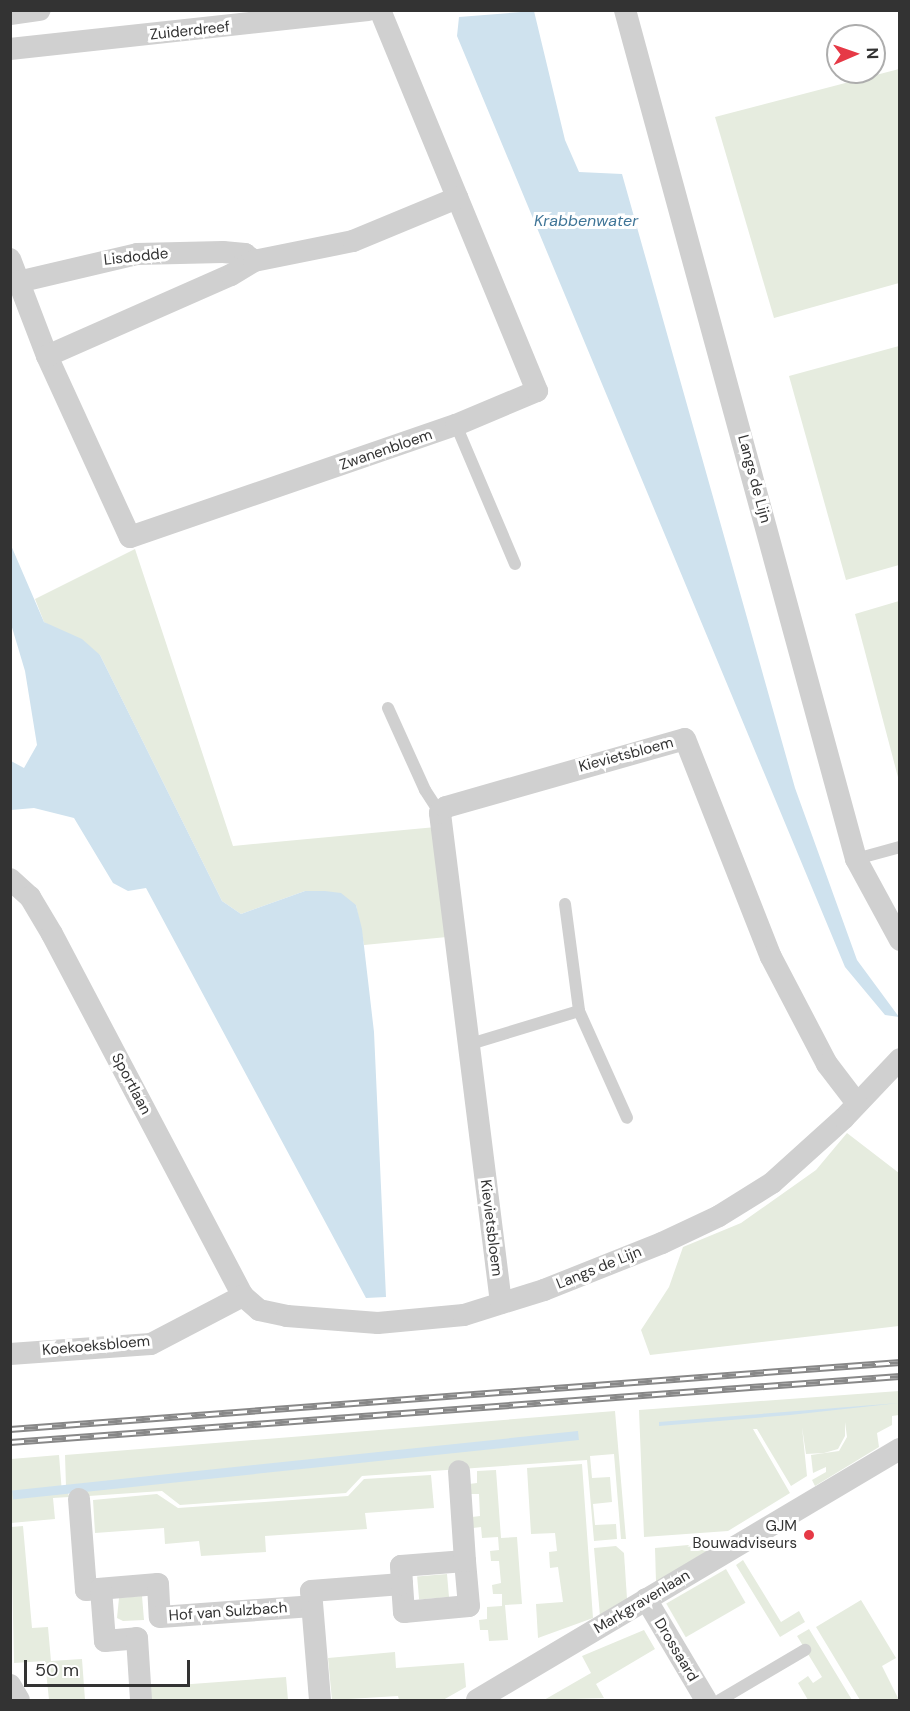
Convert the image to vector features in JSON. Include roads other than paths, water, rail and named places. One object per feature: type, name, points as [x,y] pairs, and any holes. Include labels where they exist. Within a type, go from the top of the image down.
[{"type":"street","points":[[10,14],[40,10]]},
{"type":"street","name":"Zuiderdreef","points":[[10,49],[368,10]]},
{"type":"street","name":"Zwanenbloem","points":[[10,259],[47,356],[130,537],[456,426],[537,391],[380,10]]},
{"type":"street","name":"Langs de Lijn","points":[[625,10],[856,860],[900,940]]},
{"type":"street","name":"Lisdodde","points":[[47,356],[231,275],[254,261],[353,241],[458,198]]},
{"type":"street","name":"Lisdodde","points":[[18,282],[137,255],[234,253],[245,254],[254,261]]},
{"type":"street","name":"Kievietsbloem","points":[[501,1304],[467,1045],[441,813],[457,801],[685,739],[771,957],[827,1064],[856,1102]]},
{"type":"street","name":"Sportlaan","points":[[10,879],[30,897],[52,934],[243,1296]]},
{"type":"street","name":"Langs de Lijn","points":[[243,1296],[259,1310],[287,1316],[378,1323],[464,1315],[501,1304],[662,1243],[719,1216],[772,1183],[900,1059]]},
{"type":"street","name":"Koekoeksbloem","points":[[10,1354],[151,1344],[243,1296]]},
{"type":"street","name":"Markgravenlaan","points":[[486,1698],[646,1599],[900,1449]]},
{"type":"street","points":[[459,1471],[469,1606],[404,1612],[401,1566],[465,1561]]},
{"type":"street","points":[[79,1499],[86,1590],[101,1589],[105,1641],[137,1638],[141,1701]]},
{"type":"street","name":"Hof van Sulzbach","points":[[101,1589],[158,1584],[160,1617],[312,1606]]},
{"type":"street","points":[[320,1701],[311,1591],[402,1584]]},
{"type":"street","name":"Drossaard","points":[[646,1599],[706,1701]]},
{"type":"street","points":[[10,1685],[19,1701]]},
{"type":"lane","points":[[456,426],[514,564]]},
{"type":"lane","points":[[388,708],[425,790],[441,813]]},
{"type":"lane","points":[[856,860],[900,847]]},
{"type":"lane","points":[[565,904],[579,1011],[627,1118]]},
{"type":"lane","points":[[467,1045],[579,1011]]},
{"type":"lane","points":[[720,1701],[805,1650]]},
{"type":"water","name":"Krabbenwater","points":[[534,11],[565,140],[579,172],[622,174],[795,788],[857,960],[899,1017],[885,1015],[845,967],[457,36],[459,17]]},
{"type":"water","points":[[10,543],[44,622],[82,639],[100,655],[222,901],[241,914],[305,891],[325,891],[341,893],[356,905],[362,929],[374,1032],[386,1297],[366,1298],[146,888],[128,891],[113,883],[74,818],[34,808],[11,810],[11,761],[24,768],[37,745],[25,671],[11,624]]},
{"type":"water","points":[[899,1403],[790,1415],[659,1426],[659,1422]]},
{"type":"water","points":[[578,1431],[579,1440],[13,1499],[12,1490]]},
{"type":"railway","points":[[10,1429],[900,1362]]},
{"type":"railway","points":[[10,1442],[900,1376]]},
{"type":"place","name":"GJM Bouwadviseurs","points":[[809,1535]]}]
